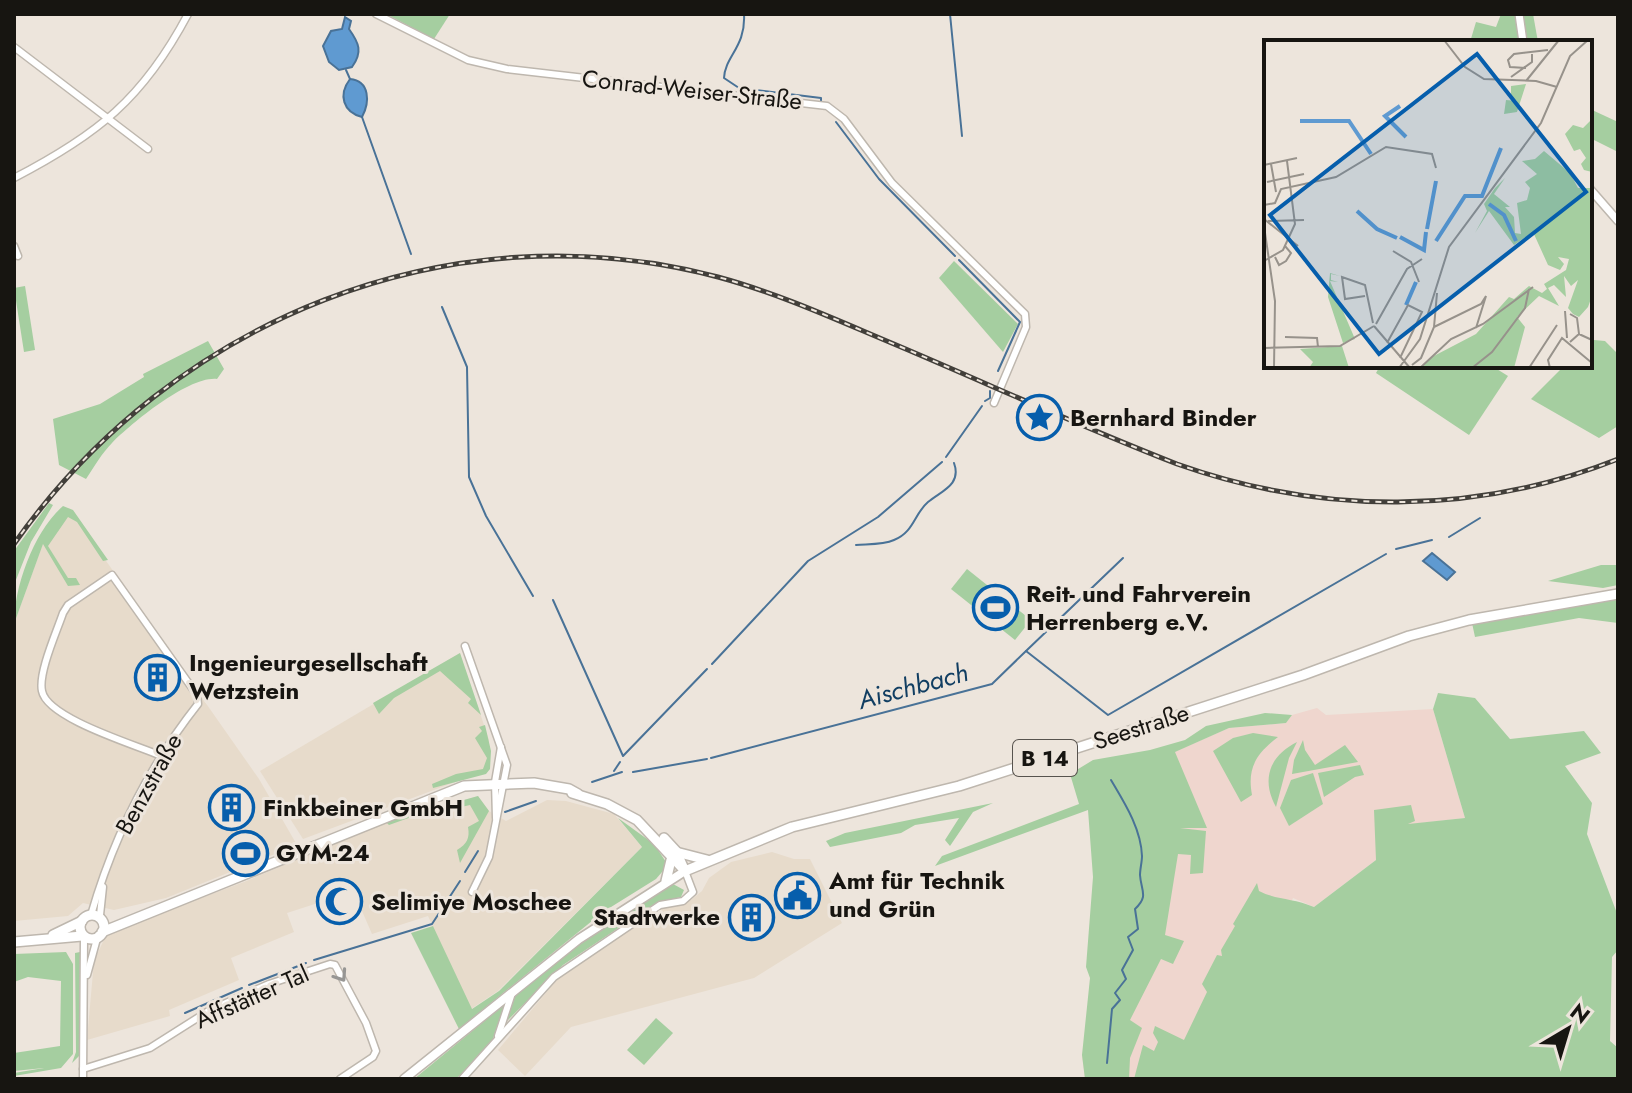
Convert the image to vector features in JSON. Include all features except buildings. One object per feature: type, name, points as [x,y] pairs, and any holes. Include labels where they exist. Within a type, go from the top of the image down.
[{"type":"main road","name":"Seestraße","points":[[404,1079],[602,922],[666,881],[707,860],[792,827],[959,786],[1303,675],[1409,636],[1469,620],[1618,594]]},
{"type":"main road","points":[[14,942],[100,933],[134,916],[217,887],[453,789],[553,785],[623,811],[644,826],[685,871]]},
{"type":"main road","points":[[674,856],[707,860]]},
{"type":"main road","points":[[666,881],[674,856]]},
{"type":"main road","points":[[43,939],[94,917],[134,916]]},
{"type":"main road","points":[[94,917],[100,933]]},
{"type":"main road","points":[[83,937],[79,928],[94,917]]},
{"type":"street","points":[[14,178],[82,142],[110,119],[144,82],[188,14]]},
{"type":"street","name":"Conrad-Weiser-Straße","points":[[376,14],[468,60],[507,69],[827,106],[844,119],[892,183],[1025,314],[1026,327],[994,403]]},
{"type":"street","points":[[1519,14],[1523,40]]},
{"type":"street","points":[[14,47],[148,149]]},
{"type":"street","points":[[1592,191],[1618,221]]},
{"type":"street","points":[[14,246],[18,256]]},
{"type":"street","name":"Benzstraße","points":[[94,917],[105,871],[159,755],[198,699],[112,575],[68,605],[42,679],[42,694],[53,711],[159,755]]},
{"type":"street","points":[[465,646],[506,759],[489,857],[472,892]]},
{"type":"street","points":[[462,1079],[554,977],[660,905],[683,901],[693,892],[685,871]]},
{"type":"street","points":[[85,987],[100,933]]},
{"type":"street","points":[[83,937],[83,1079]]},
{"type":"street","name":"Affstätter Tal","points":[[83,1069],[150,1048],[210,1010],[269,984],[330,964],[335,965],[348,985],[376,1051],[373,1057],[340,1079]]},
{"type":"street","points":[[498,1039],[513,990]]},
{"type":"shaded area","points":[[69,508],[259,779],[297,845],[166,898],[114,910],[83,903],[68,916],[14,921],[14,624],[43,543]]},
{"type":"shaded area","points":[[460,653],[489,740],[490,769],[303,839],[260,771]]},
{"type":"shaded area","points":[[1317,708],[1326,715],[1433,709],[1465,818],[1404,825],[1376,860],[1314,907],[1293,898],[1221,1079],[1085,1079],[1082,1055],[1174,752],[1229,728],[1286,723],[1292,715]]},
{"type":"shaded area","points":[[478,796],[489,811],[506,821],[547,800],[566,801],[614,814],[642,847],[498,991],[471,1009],[428,916],[372,934],[362,911],[330,924],[321,902],[287,913],[294,932],[231,958],[239,980],[169,1010],[170,1016],[87,1040],[94,961],[107,933],[244,882],[386,822]]},
{"type":"shaded area","points":[[772,852],[794,859],[810,859],[842,923],[754,978],[571,1027],[525,1076],[498,1050],[561,975],[664,908],[691,900],[702,891],[709,878],[731,862]]},
{"type":"green space","points":[[386,14],[450,14],[434,39]]},
{"type":"green space","points":[[1501,14],[1516,14],[1520,40],[1471,40],[1476,22],[1496,27]]},
{"type":"green space","points":[[1522,14],[1533,14],[1538,40],[1527,40]]},
{"type":"green space","points":[[1592,110],[1618,122],[1618,152],[1592,139]]},
{"type":"green space","points":[[954,261],[1018,324],[1003,352],[939,278]]},
{"type":"green space","points":[[25,286],[35,350],[24,352],[14,288]]},
{"type":"green space","points":[[208,341],[224,369],[217,379],[205,380],[177,392],[147,413],[108,447],[86,479],[59,465],[53,419],[100,404],[144,377],[143,374]]},
{"type":"green space","points":[[1592,341],[1605,341],[1618,354],[1618,426],[1599,438],[1531,399],[1562,368],[1592,368]]},
{"type":"green space","points":[[1379,368],[1495,368],[1508,376],[1469,435],[1376,373]]},
{"type":"green space","points":[[49,503],[53,505],[31,542],[14,585],[14,551]]},
{"type":"green space","points":[[63,506],[73,510],[108,560],[103,561],[77,522],[68,517],[48,546],[68,578],[76,578],[80,585],[68,586],[43,544],[14,624],[18,593],[28,560],[43,530]]},
{"type":"green space","points":[[1601,565],[1618,565],[1618,585],[1603,588],[1548,581]]},
{"type":"green space","name":"Reit- und Fahrverein Herrenberg e.V.","points":[[967,569],[1031,620],[1015,640],[951,589]]},
{"type":"green space","points":[[1618,598],[1618,623],[1579,618],[1475,637],[1472,623]]},
{"type":"green space","points":[[460,653],[481,715],[468,703],[471,699],[440,671],[394,698],[379,714],[373,703]]},
{"type":"green space","points":[[1438,693],[1475,698],[1510,739],[1584,731],[1601,753],[1565,766],[1592,803],[1587,834],[1618,916],[1618,950],[1612,957],[1610,1041],[1618,1048],[1618,1079],[1134,1079],[1143,1045],[1154,1051],[1158,1042],[1153,1033],[1155,1026],[1184,1040],[1207,992],[1202,984],[1217,955],[1222,956],[1221,950],[1235,926],[1233,924],[1257,883],[1259,891],[1265,894],[1314,907],[1376,860],[1374,810],[1411,805],[1415,821],[1408,824],[1465,818],[1433,709]]},
{"type":"green space","points":[[1265,713],[1292,715],[1286,723],[1229,728],[1175,752],[1207,828],[1180,828],[1206,831],[1203,873],[1190,874],[1191,855],[1178,854],[1165,935],[1184,941],[1173,964],[1161,959],[1130,1020],[1142,1028],[1130,1058],[1129,1079],[1085,1079],[1082,1055],[1090,978],[1086,967],[1093,877],[1088,810],[935,866],[942,856],[1079,804],[1070,774],[1093,760],[1150,750],[1185,740],[1206,726]]},
{"type":"green space","points":[[485,725],[491,751],[490,769],[486,774],[433,788],[432,784],[456,774],[483,769],[487,758],[475,738],[482,731],[479,727]]},
{"type":"green space","points":[[1253,733],[1278,737],[1255,762],[1251,777],[1252,795],[1241,802],[1213,751],[1233,738]]},
{"type":"green space","points":[[1303,740],[1305,750],[1315,765],[1345,745],[1358,762],[1292,774],[1294,760]]},
{"type":"green space","points":[[1297,742],[1289,758],[1276,807],[1269,787],[1270,770],[1280,754]]},
{"type":"green space","points":[[1360,765],[1364,775],[1355,777],[1324,797],[1318,773]]},
{"type":"green space","points":[[1313,773],[1323,804],[1289,826],[1280,808],[1291,780]]},
{"type":"green space","points":[[478,796],[489,811],[460,863],[457,850],[467,840],[468,827],[479,821],[470,805],[435,813],[431,810],[389,825],[386,822]]},
{"type":"green space","points":[[993,803],[973,812],[950,846],[945,840],[959,818],[915,825],[901,833],[830,847],[826,841],[845,833]]},
{"type":"green space","points":[[618,818],[654,844],[668,865],[656,879],[603,912],[459,1029],[411,933],[433,926],[472,1009],[499,991],[642,847]]},
{"type":"green space","points":[[673,884],[684,890],[681,897],[656,903],[563,965],[504,1024],[513,1000],[540,974],[614,919]]},
{"type":"green space","points":[[66,952],[73,964],[73,1054],[61,1068],[14,1076],[14,1073],[44,1068],[14,1071],[14,1053],[60,1046],[61,981],[28,977],[14,982],[14,954]]},
{"type":"green space","points":[[80,952],[79,1056],[72,1063],[76,1052],[75,953]]},
{"type":"green space","points":[[505,1004],[493,1039],[461,1075],[456,1078],[414,1079]]},
{"type":"green space","points":[[656,1018],[673,1033],[644,1065],[627,1050]]},
{"type":"water","points":[[345,17],[351,21],[349,29],[359,52],[352,67],[339,70],[329,62],[323,46],[331,31],[342,29]]},
{"type":"water","points":[[350,79],[365,88],[366,105],[362,117],[350,111],[344,102],[344,91]]},
{"type":"water","points":[[1432,553],[1455,572],[1447,580],[1423,561]]},
{"type":"waterway","points":[[744,14],[742,35],[724,78],[739,88],[821,98],[821,101]]},
{"type":"waterway","points":[[950,14],[962,136]]},
{"type":"waterway","points":[[346,70],[350,79]]},
{"type":"waterway","points":[[362,117],[411,254]]},
{"type":"waterway","points":[[836,122],[879,179],[955,256]]},
{"type":"waterway","points":[[959,260],[1020,322],[998,371]]},
{"type":"waterway","points":[[442,307],[467,367],[469,477],[486,516],[533,596]]},
{"type":"waterway","points":[[985,401],[990,398],[990,391]]},
{"type":"waterway","points":[[946,457],[982,406]]},
{"type":"waterway","points":[[712,664],[808,561],[878,517],[942,462]]},
{"type":"waterway","points":[[856,545],[880,544],[901,537],[923,507],[953,482],[956,471],[954,463]]},
{"type":"waterway","points":[[1449,537],[1480,518]]},
{"type":"waterway","points":[[1396,549],[1432,540]]},
{"type":"waterway","name":"Aischbach","points":[[711,758],[992,684],[1026,651],[1108,715],[1386,554]]},
{"type":"waterway","points":[[1026,651],[1123,558]]},
{"type":"waterway","points":[[553,600],[623,756],[707,669]]},
{"type":"waterway","name":"Aischbach","points":[[633,772],[707,759]]},
{"type":"waterway","points":[[614,771],[620,762]]},
{"type":"waterway","name":"Aischbach","points":[[592,782],[622,772]]},
{"type":"waterway","points":[[1107,1063],[1112,1009],[1120,1000],[1115,993],[1126,979],[1122,970],[1133,950],[1128,937],[1138,929],[1135,909],[1143,893],[1139,835],[1111,780]]},
{"type":"waterway","name":"Aischbach","points":[[505,812],[536,801]]},
{"type":"waterway","name":"Aischbach","points":[[465,872],[478,851]]},
{"type":"waterway","name":"Aischbach","points":[[314,960],[432,924],[460,881]]},
{"type":"waterway","name":"Aischbach","points":[[249,985],[306,963]]},
{"type":"waterway","name":"Aischbach","points":[[185,1013],[242,988]]},
{"type":"railway","points":[[14,544],[79,465],[153,398],[235,342],[324,300],[419,271],[517,257],[617,259],[741,284],[833,318],[1177,464],[1231,481],[1287,493],[1342,500],[1398,502],[1454,499],[1509,491],[1564,478],[1618,459]]},
{"type":"place","name":"Bernhard Binder","points":[[1039,418]]},
{"type":"place","name":"Reit- und Fahrverein Herrenberg e.V.","points":[[995,608]]},
{"type":"place","name":"Ingenieurgesellschaft Wetzstein","points":[[158,677]]},
{"type":"place","name":"Finkbeiner GmbH","points":[[232,808]]},
{"type":"place","name":"GYM-24","points":[[245,853]]},
{"type":"place","name":"Amt für Technik und Grün","points":[[798,895]]},
{"type":"place","name":"Selimiye Moschee","points":[[340,902]]},
{"type":"place","name":"Stadtwerke","points":[[751,917]]}]
